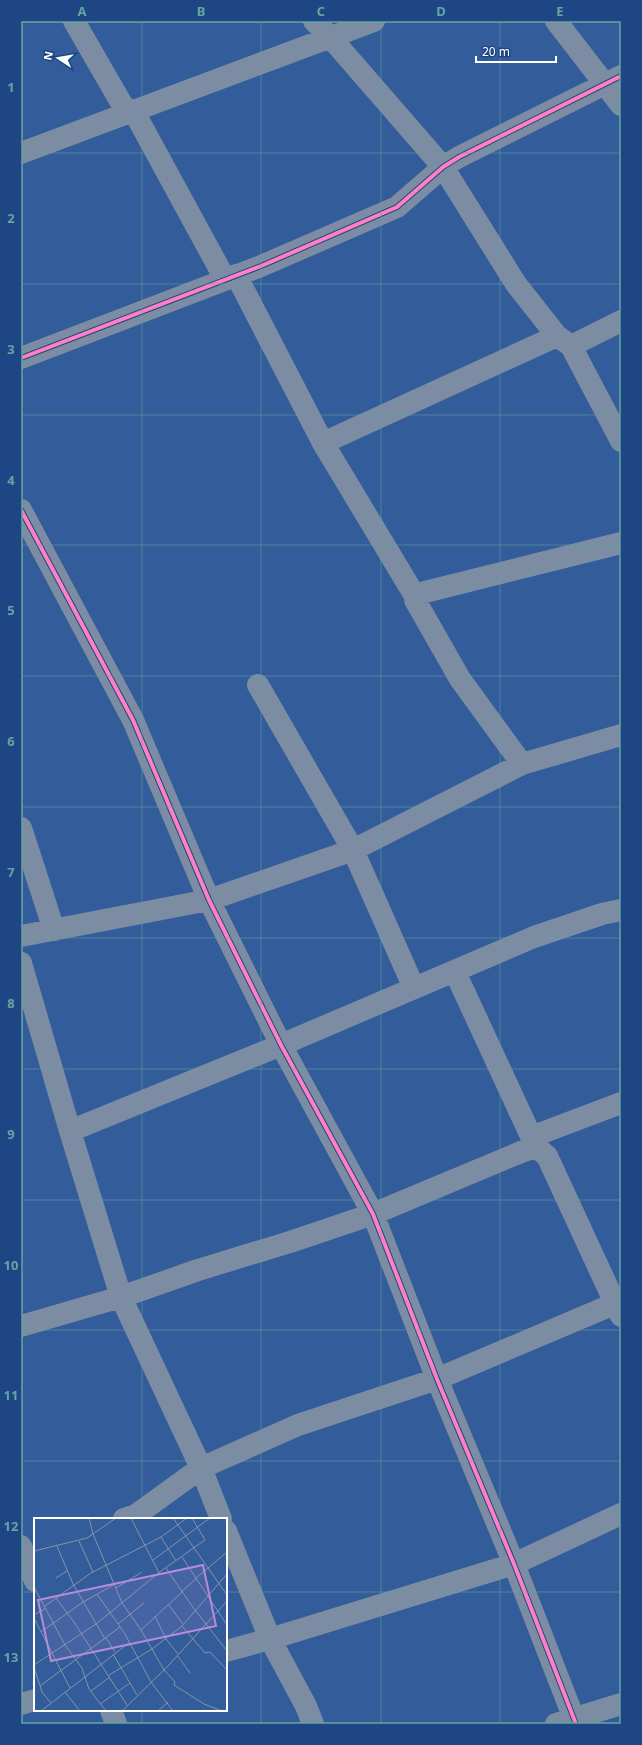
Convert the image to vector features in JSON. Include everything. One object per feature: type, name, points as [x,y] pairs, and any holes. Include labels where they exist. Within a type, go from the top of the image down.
[{"type":"street","points":[[74,21],[230,277],[323,442],[415,596],[460,679],[522,764]]},
{"type":"street","points":[[314,21],[331,38],[443,167],[516,284],[564,341],[621,441]]},
{"type":"street","points":[[21,153],[374,21]]},
{"type":"street","points":[[556,21],[613,79],[621,105]]},
{"type":"street","points":[[21,358],[230,277],[397,207],[443,167],[459,157],[613,79]]},
{"type":"street","points":[[323,442],[564,341],[621,321]]},
{"type":"street","points":[[21,510],[133,720],[209,900],[281,1045],[373,1214],[437,1379],[514,1564],[568,1722],[621,1704]]},
{"type":"street","points":[[415,596],[417,594],[621,543]]},
{"type":"street","points":[[258,685],[353,850],[414,988]]},
{"type":"street","points":[[21,936],[209,900],[353,850],[522,764],[621,735]]},
{"type":"street","points":[[21,828],[54,930]]},
{"type":"street","points":[[70,1131],[281,1045],[534,937],[602,914],[621,910]]},
{"type":"street","points":[[21,963],[70,1131],[121,1297],[201,1468],[221,1518]]},
{"type":"street","points":[[127,1518],[136,1515],[201,1468],[298,1425],[437,1379],[619,1307],[547,1156],[534,1142],[455,972]]},
{"type":"street","points":[[21,1326],[121,1297],[198,1270],[290,1242],[373,1214],[514,1155],[534,1142],[621,1103]]},
{"type":"street","points":[[227,1651],[270,1639],[514,1564],[621,1514]]},
{"type":"street","points":[[227,1533],[270,1639],[306,1706],[313,1724]]},
{"type":"street","points":[[27,1552],[34,1577]]},
{"type":"street","points":[[21,1704],[34,1700]]},
{"type":"street","points":[[111,1711],[116,1724]]},
{"type":"shaded area","points":[[21,21],[621,21],[621,1724],[21,1724]]},
{"type":"cycle path","points":[[21,358],[261,266],[397,207],[443,167],[459,157],[621,76]]},
{"type":"cycle path","points":[[21,510],[133,720],[209,900],[281,1045],[373,1214],[437,1379],[514,1564],[576,1724]]}]
